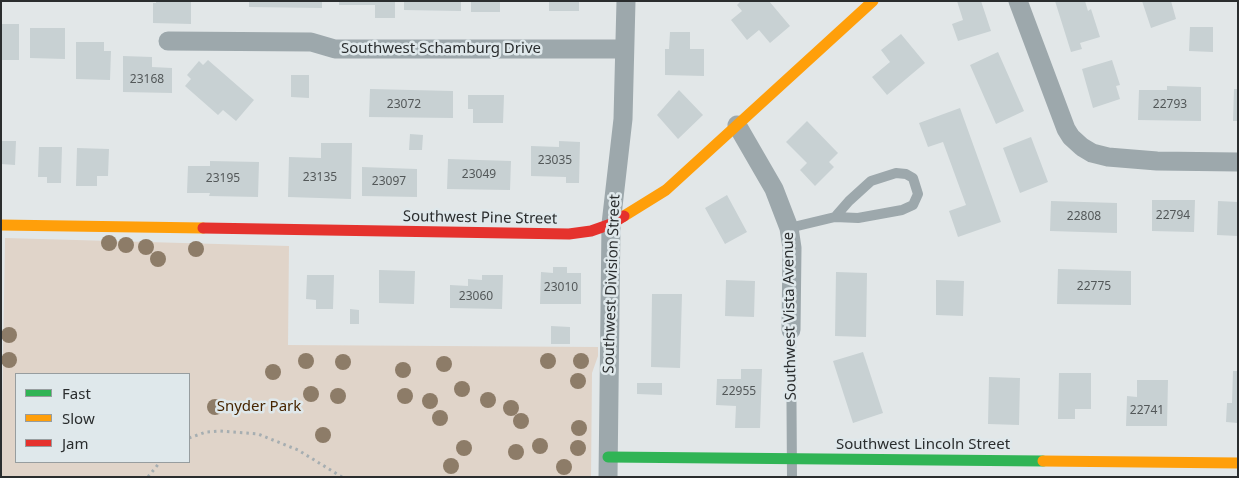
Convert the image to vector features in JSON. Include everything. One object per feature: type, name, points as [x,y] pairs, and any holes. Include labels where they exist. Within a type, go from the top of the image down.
[{"type":"street","name":"Southwest Division Street","points":[[608,477],[611,224],[623,118],[626,1]]},
{"type":"street","name":"Southwest Pine Street","points":[[1,225],[569,234],[591,231],[611,224],[666,190],[874,1]]},
{"type":"street","points":[[1018,1],[1066,129],[1071,137],[1082,147],[1092,153],[1108,157],[1157,161],[1238,162]]},
{"type":"street","name":"Southwest Schamburg Drive","points":[[168,41],[311,42],[335,49],[624,49]]},
{"type":"street","name":"Southwest Vista Avenue","points":[[737,125],[774,189],[790,228],[792,248],[791,330]]},
{"type":"street","name":"Southwest Lincoln Street","points":[[608,457],[1238,463]]},
{"type":"lane","points":[[790,228],[835,217],[858,218],[902,210],[913,205],[918,194],[913,178],[906,174],[896,173],[871,181],[835,217]]},
{"type":"lane","name":"Southwest Vista Avenue","points":[[791,330],[792,477]]},
{"type":"lane","points":[[1224,463],[1224,477]]},
{"type":"path","points":[[190,438],[206,432],[219,431],[258,434],[298,450],[342,477]]},
{"type":"path","points":[[148,477],[159,463]]},
{"type":"green space","name":"Snyder Park","points":[[5,238],[289,246],[288,345],[598,347],[598,356],[592,373],[591,477],[1,477]]},
{"type":"building","points":[[156,1],[191,1],[191,24],[153,23],[153,3],[156,3]]},
{"type":"building","points":[[249,1],[322,1],[322,8],[249,7]]},
{"type":"building","points":[[339,1],[395,1],[395,18],[375,18],[375,5],[339,5]]},
{"type":"building","points":[[404,1],[461,1],[461,11],[404,10]]},
{"type":"building","points":[[471,1],[500,1],[500,12],[471,12]]},
{"type":"building","points":[[549,1],[579,1],[579,11],[549,11]]},
{"type":"building","points":[[741,1],[769,1],[790,26],[770,43],[759,30],[747,40],[731,20],[742,11],[737,5]]},
{"type":"building","points":[[957,1],[981,1],[991,31],[958,41],[952,24],[963,20]]},
{"type":"building","points":[[1055,1],[1085,1],[1088,11],[1091,9],[1100,37],[1080,43],[1082,49],[1071,52]]},
{"type":"building","points":[[1142,1],[1171,1],[1176,19],[1151,28]]},
{"type":"building","points":[[1,24],[19,24],[19,60],[1,60]]},
{"type":"building","points":[[1190,27],[1213,27],[1213,52],[1189,51]]},
{"type":"building","points":[[30,28],[65,28],[65,59],[30,58]]},
{"type":"building","points":[[670,32],[690,32],[690,49],[704,49],[704,76],[665,75],[665,49],[669,49]]},
{"type":"building","points":[[901,34],[925,63],[887,95],[872,77],[890,62],[881,50]]},
{"type":"building","points":[[76,42],[104,42],[104,51],[111,51],[110,80],[76,79]]},
{"type":"building","points":[[998,52],[1024,111],[996,124],[970,65]]},
{"type":"building","points":[[123,56],[152,57],[152,67],[172,68],[172,93],[123,92]]},
{"type":"building","points":[[208,60],[254,100],[236,121],[223,110],[218,115],[185,86],[191,79],[187,75],[199,61],[203,65]]},
{"type":"building","points":[[1112,60],[1120,85],[1116,86],[1120,99],[1093,108],[1082,69]]},
{"type":"building","points":[[291,75],[309,75],[309,98],[291,97]]},
{"type":"building","points":[[1167,86],[1201,87],[1201,121],[1138,120],[1139,90],[1167,90]]},
{"type":"building","points":[[370,89],[453,91],[453,118],[369,117]]},
{"type":"building","points":[[1234,89],[1238,89],[1238,121],[1233,121]]},
{"type":"building","points":[[679,90],[703,115],[678,139],[657,115]]},
{"type":"building","points":[[468,95],[504,95],[503,123],[473,123],[473,109],[468,109]]},
{"type":"building","points":[[960,108],[1001,222],[958,237],[949,211],[966,205],[943,142],[928,147],[919,123]]},
{"type":"building","points":[[807,121],[838,153],[829,162],[834,167],[815,186],[800,170],[807,163],[786,142]]},
{"type":"building","points":[[410,134],[423,135],[422,150],[409,150]]},
{"type":"building","points":[[1031,137],[1048,182],[1020,193],[1003,148]]},
{"type":"building","points":[[1,141],[16,141],[15,165],[1,164]]},
{"type":"building","points":[[559,141],[580,142],[579,183],[566,183],[566,177],[531,176],[531,146],[559,147]]},
{"type":"building","points":[[321,143],[352,143],[351,199],[288,197],[289,157],[321,158]]},
{"type":"building","points":[[39,147],[62,147],[61,183],[47,183],[47,177],[38,177]]},
{"type":"building","points":[[77,148],[109,149],[108,176],[97,176],[97,186],[76,186]]},
{"type":"building","points":[[448,159],[511,161],[510,190],[447,189]]},
{"type":"building","points":[[210,161],[259,162],[258,197],[209,196],[210,193],[187,193],[188,166],[210,166]]},
{"type":"building","points":[[362,167],[417,169],[417,197],[362,196]]},
{"type":"building","points":[[727,195],[747,232],[725,244],[705,208]]},
{"type":"building","points":[[1152,200],[1195,200],[1194,232],[1152,231]]},
{"type":"building","points":[[1051,201],[1117,203],[1117,233],[1050,231]]},
{"type":"building","points":[[1218,201],[1238,202],[1238,236],[1217,235]]},
{"type":"building","points":[[553,267],[567,267],[567,273],[581,273],[581,304],[540,304],[541,272],[553,273]]},
{"type":"building","points":[[1058,269],[1131,271],[1131,305],[1057,304]]},
{"type":"building","points":[[379,270],[415,271],[414,304],[379,303]]},
{"type":"building","points":[[836,272],[867,273],[866,337],[835,336]]},
{"type":"building","points":[[307,275],[334,275],[333,309],[316,309],[316,300],[306,299]]},
{"type":"building","points":[[482,275],[503,275],[502,309],[450,308],[450,285],[468,286],[468,279],[482,280]]},
{"type":"building","points":[[726,280],[755,281],[754,317],[725,316]]},
{"type":"building","points":[[936,280],[964,281],[963,316],[936,315]]},
{"type":"building","points":[[652,294],[682,294],[680,368],[651,367]]},
{"type":"building","points":[[350,309],[359,310],[359,324],[350,324]]},
{"type":"building","points":[[551,326],[570,327],[570,344],[551,344]]},
{"type":"building","points":[[863,352],[883,413],[853,423],[833,361]]},
{"type":"building","points":[[741,369],[762,369],[760,428],[735,428],[736,406],[716,405],[717,379],[741,379]]},
{"type":"building","points":[[1233,371],[1238,371],[1238,423],[1226,422],[1227,403],[1232,403]]},
{"type":"building","points":[[1059,373],[1091,373],[1091,409],[1075,409],[1075,419],[1058,419]]},
{"type":"building","points":[[989,377],[1020,378],[1019,425],[988,424]]},
{"type":"building","points":[[1137,380],[1168,380],[1167,426],[1126,426],[1127,396],[1137,397]]},
{"type":"building","points":[[637,383],[662,383],[662,395],[637,394]]},
{"type":"traffic: fast","points":[[608,457],[1043,461]]},
{"type":"traffic: slow","points":[[624,216],[666,190],[873,1]]},
{"type":"traffic: slow","points":[[1,225],[203,228]]},
{"type":"traffic: slow","points":[[1043,461],[1238,463]]},
{"type":"traffic: jam","points":[[203,228],[569,234],[591,231],[611,224],[624,216]]}]
